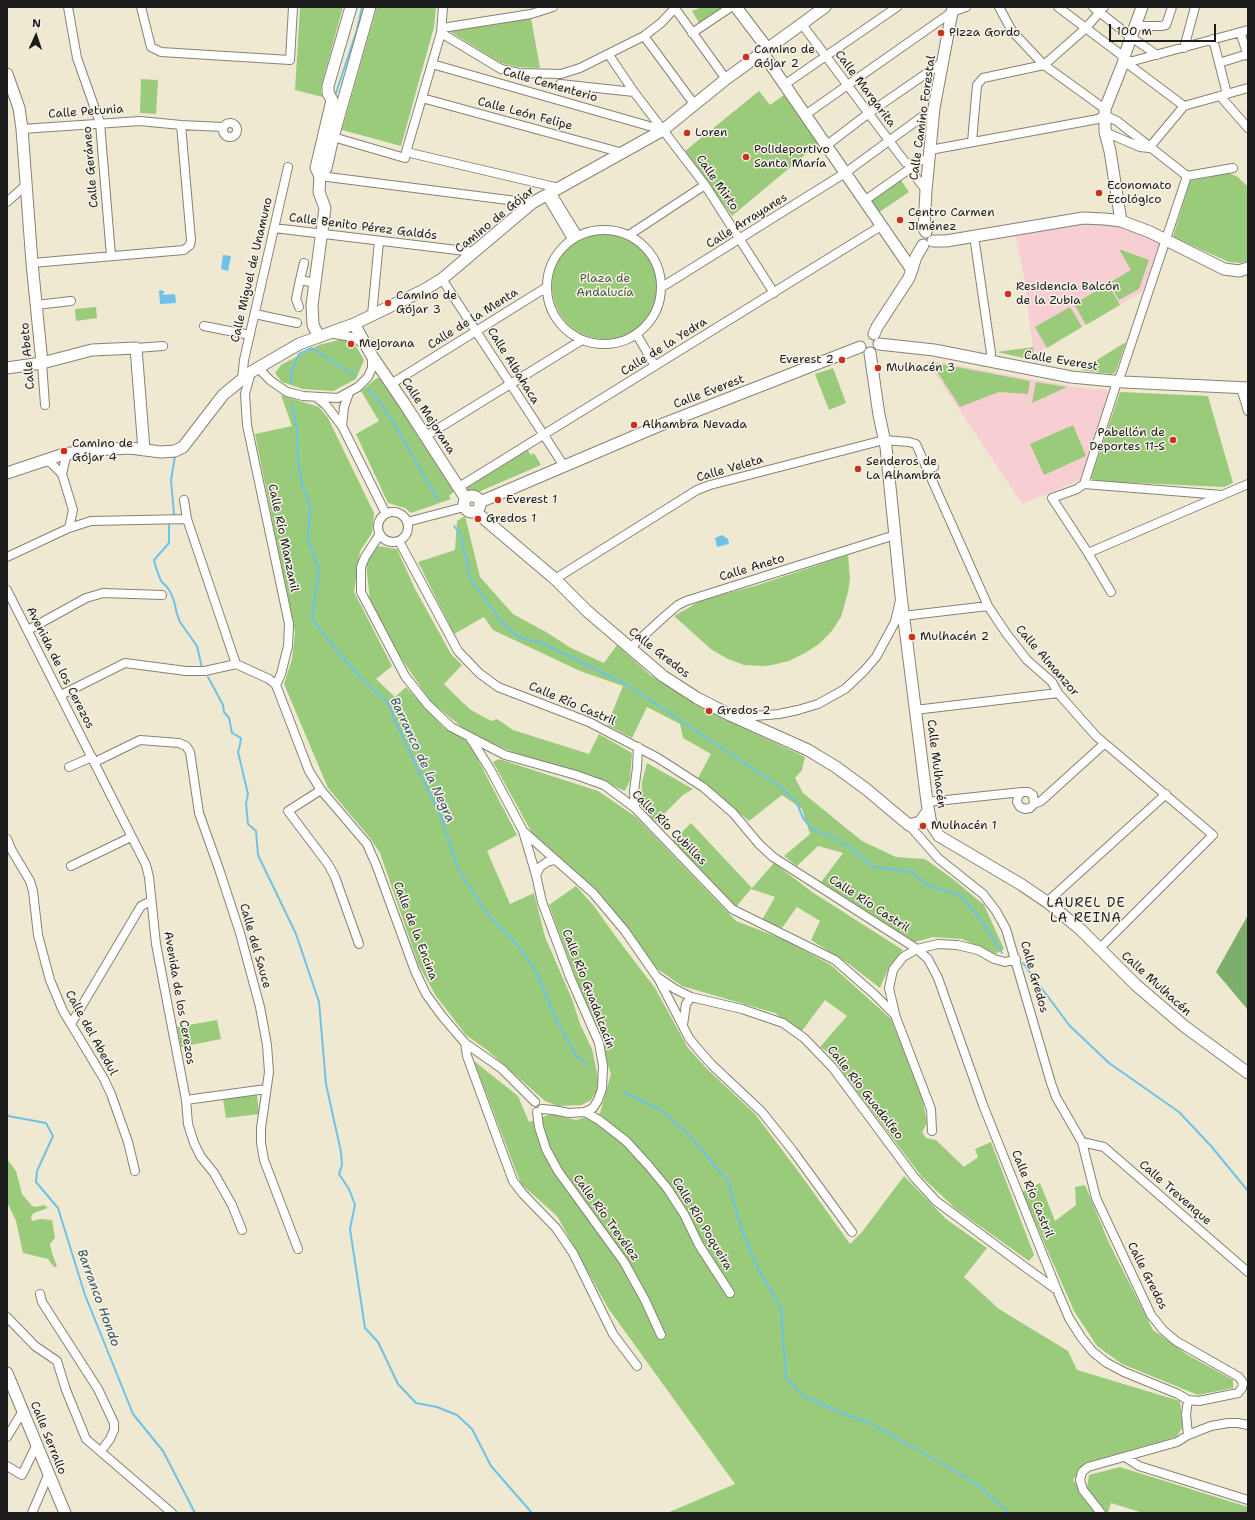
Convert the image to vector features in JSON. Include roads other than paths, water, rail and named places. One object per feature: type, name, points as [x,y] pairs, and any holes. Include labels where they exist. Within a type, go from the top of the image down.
[{"type":"street","name":"Calle Geráneo","points":[[68,7],[77,58],[100,123],[110,256]]},
{"type":"street","points":[[141,7],[151,47],[154,50],[161,52],[290,60],[293,7]]},
{"type":"street","points":[[338,101],[328,93],[328,86],[351,7]]},
{"type":"street","points":[[319,337],[313,325],[312,305],[325,208],[319,192],[320,176],[316,168],[329,136],[338,101],[370,7]]},
{"type":"street","points":[[329,136],[405,158],[441,31],[443,7]]},
{"type":"street","points":[[441,31],[531,14],[553,7]]},
{"type":"street","points":[[692,33],[731,7]]},
{"type":"street","points":[[736,7],[765,50],[784,85],[912,270]]},
{"type":"street","name":"Camino de Gójar","points":[[144,450],[161,452],[175,451],[183,447],[224,395],[246,376],[299,344],[354,324],[442,280],[532,203],[663,130],[726,79],[825,7]]},
{"type":"street","points":[[784,85],[897,7]]},
{"type":"street","points":[[805,115],[953,9],[966,7]]},
{"type":"street","points":[[999,7],[1012,31],[1044,65],[1187,176],[1232,168]]},
{"type":"street","points":[[1058,7],[1184,106]]},
{"type":"street","points":[[864,201],[912,167],[917,161],[929,155],[972,142],[1098,119],[1104,112],[1142,7]]},
{"type":"street","points":[[1133,32],[1166,25],[1172,7]]},
{"type":"street","points":[[1184,48],[1195,7]]},
{"type":"street","points":[[441,31],[501,68],[519,73],[561,74],[580,68],[644,36],[661,23],[675,8],[726,79]]},
{"type":"street","name":"Calle Camino Forestal","points":[[929,237],[924,229],[926,190],[922,179],[929,155],[934,108],[953,9]]},
{"type":"street","points":[[972,142],[977,85],[984,78],[1044,65],[1086,28],[1099,9],[1133,32],[1156,55]]},
{"type":"street","name":"Calle Margarita","points":[[801,23],[905,162],[912,167],[922,179]]},
{"type":"street","points":[[1124,59],[1133,61],[1244,31],[1248,55],[1219,63]]},
{"type":"street","points":[[644,36],[694,104]]},
{"type":"street","points":[[1213,40],[1219,63],[1223,95],[1248,128]]},
{"type":"street","name":"Calle Mirto","points":[[609,54],[634,92],[705,185],[774,293]]},
{"type":"street","points":[[826,145],[869,113],[943,62]]},
{"type":"street","name":"Calle Cementerio","points":[[432,64],[663,130]]},
{"type":"street","name":"Calle Abeto","points":[[7,74],[19,108],[22,129],[45,405]]},
{"type":"street","points":[[560,84],[634,92]]},
{"type":"street","points":[[1150,148],[1184,106],[1248,88]]},
{"type":"street","name":"Calle León Felipe","points":[[422,98],[623,153]]},
{"type":"street","name":"Calle Arrayanes","points":[[662,287],[845,174],[934,108]]},
{"type":"street","points":[[1104,112],[1121,221]]},
{"type":"street","name":"Calle Petunia","points":[[22,129],[140,121],[223,127]]},
{"type":"street","points":[[32,263],[184,250],[190,246],[191,240],[182,125]]},
{"type":"street","points":[[1106,132],[1140,147],[1150,148]]},
{"type":"street","points":[[406,152],[552,192],[575,237]]},
{"type":"street","name":"Calle Miguel de Unamuno","points":[[246,376],[244,360],[288,168]]},
{"type":"street","points":[[320,176],[532,203]]},
{"type":"street","points":[[1111,592],[1088,553],[1052,498],[1077,489],[1084,484],[1187,176]]},
{"type":"street","points":[[7,202],[26,185]]},
{"type":"street","points":[[629,235],[705,185]]},
{"type":"street","points":[[876,339],[869,334],[864,338],[860,347],[862,352],[870,353],[875,351],[876,339],[877,327],[908,278],[916,257],[923,245],[929,246],[929,237],[946,240],[1082,218],[1105,219],[1121,221],[1166,239],[1224,269],[1239,271],[1248,268]]},
{"type":"street","name":"Calle de la Yedra","points":[[459,487],[882,226]]},
{"type":"street","name":"Calle Benito Pérez Galdós","points":[[274,228],[474,252]]},
{"type":"street","points":[[606,230],[618,231],[629,235],[641,243],[650,253],[657,265],[662,287],[659,306],[650,322],[637,335],[627,340],[616,344],[604,345],[593,344],[582,340],[569,333],[559,323],[552,311],[547,297],[547,287],[548,275],[552,264],[558,254],[575,237],[594,231],[606,230]]},
{"type":"street","points":[[974,236],[991,353],[990,361]]},
{"type":"street","points":[[372,315],[379,241]]},
{"type":"street","points":[[299,307],[296,299],[304,263]]},
{"type":"street","points":[[300,280],[315,283]]},
{"type":"street","name":"Calle Albahaca","points":[[442,280],[477,331],[510,385],[564,466]]},
{"type":"street","name":"Calle de la Menta","points":[[389,380],[477,331],[547,287]]},
{"type":"street","name":"Calle Abeto","points":[[36,305],[71,301]]},
{"type":"street","points":[[255,314],[297,323]]},
{"type":"street","name":"Calle Mejorana","points":[[354,324],[370,352],[459,487],[465,503]]},
{"type":"street","points":[[204,326],[250,335]]},
{"type":"street","name":"Calle Mejorana","points":[[330,333],[356,338],[370,352]]},
{"type":"street","points":[[637,335],[655,366]]},
{"type":"street","name":"Calle Everest","points":[[876,339],[1071,377],[1117,382],[1245,388]]},
{"type":"street","points":[[426,436],[582,340]]},
{"type":"street","points":[[7,368],[42,363],[92,350],[163,346]]},
{"type":"street","name":"Calle Everest","points":[[478,507],[564,466],[663,424],[860,347]]},
{"type":"street","points":[[7,473],[44,460],[93,450],[130,448],[144,450],[136,348]]},
{"type":"street","points":[[245,394],[246,376],[271,381],[287,392],[303,396],[338,398],[358,387],[368,377],[372,368],[370,352]]},
{"type":"street","name":"Calle Mulhacén","points":[[870,353],[884,440],[903,616],[927,807],[931,824],[939,836],[1022,885],[1047,902],[1080,929],[1136,985],[1184,1026],[1248,1074]]},
{"type":"street","points":[[368,377],[375,374],[389,380]]},
{"type":"street","name":"Calle Río Manzanil","points":[[246,376],[245,394],[247,425],[289,624],[288,646],[281,674],[276,685]]},
{"type":"street","points":[[1245,388],[1248,411]]},
{"type":"street","points":[[342,426],[344,407],[349,393]]},
{"type":"street","points":[[316,397],[326,404],[342,426],[386,514]]},
{"type":"street","name":"Calle Almanzor","points":[[884,440],[916,444],[988,606],[1027,660],[1052,682],[1058,693],[1104,744],[1166,794],[1213,835],[1099,949]]},
{"type":"street","name":"Calle Veleta","points":[[555,578],[697,490],[884,440]]},
{"type":"street","points":[[69,528],[72,510],[62,474],[66,457],[70,454]]},
{"type":"street","points":[[922,458],[934,467]]},
{"type":"street","points":[[44,460],[51,463],[62,474]]},
{"type":"street","points":[[1084,484],[1222,495]]},
{"type":"street","points":[[1088,553],[1248,484]]},
{"type":"street","points":[[407,522],[465,503],[474,496],[479,499],[478,507]]},
{"type":"street","points":[[184,500],[187,519],[236,664]]},
{"type":"street","name":"Calle Gredos","points":[[478,507],[555,578],[586,611],[662,676],[697,698],[730,715],[808,750],[836,767],[866,789],[909,825],[938,859],[983,894],[996,911],[1006,929],[1056,1097],[1082,1142],[1096,1198],[1151,1315],[1163,1330],[1176,1341],[1239,1377],[1243,1383],[1242,1388],[1238,1393],[1199,1401],[1188,1400]]},
{"type":"street","points":[[72,510],[81,519],[87,522]]},
{"type":"street","points":[[396,512],[400,514],[407,522],[408,526],[406,535],[399,541],[390,542],[380,534],[378,525],[379,521],[386,514],[396,512]]},
{"type":"street","points":[[8,558],[69,528],[87,522],[187,519]]},
{"type":"street","name":"Calle Río Cubillas","points":[[380,534],[365,557],[361,567],[361,592],[405,676],[428,705],[452,727],[504,755],[576,775],[604,785],[635,808],[732,910],[835,960],[874,994],[895,1015],[931,1109],[932,1131]]},
{"type":"street","name":"Calle Aneto","points":[[630,648],[678,605],[686,601],[895,535]]},
{"type":"street","name":"Calle Río Castril","points":[[399,541],[458,652],[479,673],[498,686],[589,722],[638,747],[703,787],[733,813],[759,844],[773,857],[917,949],[928,959],[938,978],[983,1105],[1057,1290],[1081,1337],[1093,1352],[1107,1363],[1124,1372],[1178,1394],[1188,1400]]},
{"type":"street","name":"Avenida de los Cerezos","points":[[7,590],[146,865],[149,877],[156,944],[186,1100],[188,1124],[194,1143],[201,1157],[214,1173],[232,1205],[242,1230]]},
{"type":"street","points":[[28,630],[86,598],[103,593],[162,595]]},
{"type":"street","points":[[730,715],[755,716],[779,714],[798,710],[818,704],[845,689],[864,671],[882,646],[894,622],[901,596]]},
{"type":"street","points":[[903,616],[988,606]]},
{"type":"street","points":[[61,695],[125,663],[186,671],[205,671],[236,664],[269,679],[276,685]]},
{"type":"street","name":"Calle de la Encina","points":[[276,685],[306,765],[320,790],[367,844],[378,867],[415,971],[426,994],[465,1044],[502,1069],[535,1102]]},
{"type":"street","points":[[915,710],[1058,693]]},
{"type":"street","name":"Calle Río Guadalcacín","points":[[469,737],[490,768],[523,831],[536,874],[542,902],[567,969],[599,1043],[603,1066],[602,1089],[593,1108]]},
{"type":"street","name":"Calle del Sauce","points":[[93,760],[140,740],[179,743],[186,746],[190,752],[198,814],[219,868],[240,933],[260,1007],[267,1045],[268,1072],[261,1128],[264,1160],[298,1249]]},
{"type":"street","points":[[1022,792],[1017,799],[1020,807],[1028,809],[1041,801],[1104,744]]},
{"type":"street","points":[[635,808],[634,791],[638,747]]},
{"type":"street","points":[[637,768],[643,760],[652,755]]},
{"type":"street","points":[[69,767],[93,760]]},
{"type":"street","points":[[320,790],[288,812],[328,864],[335,877],[359,944]]},
{"type":"street","points":[[621,797],[628,796],[634,791]]},
{"type":"street","points":[[909,825],[920,822],[927,807],[1022,792],[1031,793],[1034,798],[1034,804]]},
{"type":"street","points":[[1047,902],[1166,794]]},
{"type":"street","name":"Calle Río Guadalfeo","points":[[523,831],[593,894],[625,931],[657,977],[675,989],[691,997],[742,1009],[783,1023],[804,1038],[833,1068],[914,1177],[936,1200],[1057,1290]]},
{"type":"street","points":[[71,866],[131,837]]},
{"type":"street","name":"Calle del Abedul","points":[[7,840],[30,881],[38,934],[45,966],[50,980],[63,1011],[111,1094],[128,1142],[135,1171]]},
{"type":"street","points":[[536,874],[540,867],[547,862],[554,860]]},
{"type":"street","points":[[71,1024],[141,906],[151,901]]},
{"type":"street","points":[[895,1015],[889,988],[893,970],[903,957],[917,949],[938,944],[957,945],[978,950],[994,959],[1005,962],[1016,959]]},
{"type":"street","points":[[657,977],[689,1038],[712,1065],[762,1112],[793,1151],[852,1232]]},
{"type":"street","points":[[874,994],[885,993],[889,988]]},
{"type":"street","points":[[684,1026],[686,1004],[691,997]]},
{"type":"street","points":[[465,1044],[467,1056],[513,1182],[556,1228],[569,1247],[613,1334],[637,1366]]},
{"type":"street","points":[[186,1100],[266,1089]]},
{"type":"street","name":"Calle Río Trevélez","points":[[535,1102],[532,1105],[532,1109],[540,1111],[539,1127],[546,1149],[558,1171],[624,1262],[662,1335]]},
{"type":"street","points":[[540,1111],[553,1110],[569,1113],[585,1112],[593,1108],[598,1120]]},
{"type":"street","name":"Calle Río Poqueira","points":[[585,1112],[626,1141],[667,1188],[684,1214],[699,1245],[730,1293]]},
{"type":"street","name":"Calle Trevenque","points":[[1082,1142],[1104,1147],[1248,1272]]},
{"type":"street","points":[[1032,1272],[1039,1272],[1045,1268],[1046,1262]]},
{"type":"street","points":[[40,1294],[42,1302],[98,1389],[114,1423],[114,1430],[110,1439],[101,1451]]},
{"type":"street","points":[[7,1317],[35,1346],[57,1361],[66,1390],[86,1439],[172,1513]]},
{"type":"street","name":"Calle Serrallo","points":[[7,1372],[11,1391],[23,1411],[65,1513]]},
{"type":"street","points":[[1188,1400],[1186,1414],[1188,1435]]},
{"type":"street","points":[[7,1437],[23,1411]]},
{"type":"street","points":[[1101,1513],[1083,1490],[1080,1480],[1082,1472],[1088,1467],[1178,1442],[1188,1435],[1211,1426],[1228,1423],[1248,1425]]},
{"type":"street","points":[[7,1466],[22,1475],[37,1444]]},
{"type":"street","points":[[1126,1457],[1139,1466],[1248,1500]]},
{"type":"street","points":[[32,1513],[49,1473]]},
{"type":"water","points":[[223,255],[231,256],[228,271],[221,269]]},
{"type":"water","points":[[161,290],[165,292],[162,295],[175,294],[176,303],[160,304],[159,291]]},
{"type":"water","points":[[722,535],[728,539],[729,544],[717,547],[715,538]]},
{"type":"waterway","points":[[336,93],[357,30],[362,7]]},
{"type":"waterway","name":"Barranco de la Negra","points":[[291,382],[291,373],[299,354],[312,348],[355,376]]},
{"type":"waterway","points":[[367,389],[376,397],[392,420],[438,500]]},
{"type":"waterway","name":"Barranco de la Negra","points":[[292,404],[297,430],[298,461],[302,484],[310,508],[308,539],[319,569],[312,618],[325,636],[359,676],[387,702],[442,819],[459,871],[489,916],[514,941],[535,969],[555,1017],[576,1056],[588,1064]]},
{"type":"waterway","points":[[174,514],[171,480],[175,456]]},
{"type":"waterway","points":[[169,525],[169,543],[154,560],[161,581],[171,593],[180,622],[197,646],[202,668]]},
{"type":"waterway","points":[[454,526],[461,535],[470,579],[501,621],[513,633],[524,639],[540,642],[622,682],[650,700],[776,783],[796,801],[803,818],[812,829],[830,836],[851,848],[873,867],[913,872],[925,884],[960,895],[982,921],[1002,953]]},
{"type":"waterway","points":[[208,677],[223,705],[224,712],[229,718],[232,733],[241,738],[238,752],[248,794],[246,803],[248,824],[256,831],[258,855],[296,934],[319,1002],[326,1084],[341,1152],[342,1165],[339,1174],[349,1189],[355,1205],[350,1229],[365,1328],[378,1342],[398,1384],[416,1403],[437,1407],[457,1415],[472,1429],[491,1466],[532,1513]]},
{"type":"waterway","points":[[1023,963],[1069,1025],[1109,1063],[1179,1112],[1211,1146],[1248,1191]]},
{"type":"waterway","name":"Barranco de la Negra","points":[[624,1092],[661,1110],[689,1135],[728,1181],[742,1231],[759,1270],[781,1308],[786,1377],[802,1395],[836,1411],[868,1422],[971,1480],[1010,1513]]},
{"type":"waterway","name":"Barranco Hondo","points":[[7,1113],[8,1116],[46,1123],[53,1136],[37,1171],[36,1182],[58,1208],[85,1295],[133,1414],[163,1451],[195,1513]]},
{"type":"place","name":"Pizza Gordo","points":[[941,33]]},
{"type":"place","name":"Camino de Gójar 2","points":[[746,57]]},
{"type":"place","name":"Loren","points":[[687,133]]},
{"type":"place","name":"Polideportivo Santa María","points":[[746,157]]},
{"type":"place","name":"Economato Ecológico","points":[[1099,193]]},
{"type":"place","name":"Centro Carmen Jiménez","points":[[900,220]]},
{"type":"place","name":"Residencia Balcón de la Zubia","points":[[1008,294]]},
{"type":"place","name":"Camino de Gójar 3","points":[[388,303]]},
{"type":"place","name":"Mejorana","points":[[351,344]]},
{"type":"place","name":"Everest 2","points":[[842,360]]},
{"type":"place","name":"Mulhacén 3","points":[[878,368]]},
{"type":"place","name":"Alhambra Nevada","points":[[634,425]]},
{"type":"place","name":"Pabellón de Deportes 11-S","points":[[1173,440]]},
{"type":"place","name":"Camino de Gójar 4","points":[[64,451]]},
{"type":"place","name":"Senderos de La Alhambra","points":[[858,469]]},
{"type":"place","name":"Everest 1","points":[[498,500]]},
{"type":"place","name":"Gredos 1","points":[[478,519]]},
{"type":"place","name":"Mulhacén 2","points":[[912,637]]},
{"type":"place","name":"Gredos 2","points":[[709,711]]},
{"type":"place","name":"Mulhacén 1","points":[[923,826]]},
{"type":"district","name":"LAUREL DE LA REINA","points":[[1086,912]]},
{"type":"park label","name":"Plaza de Andalucía","points":[[605,286]]}]
